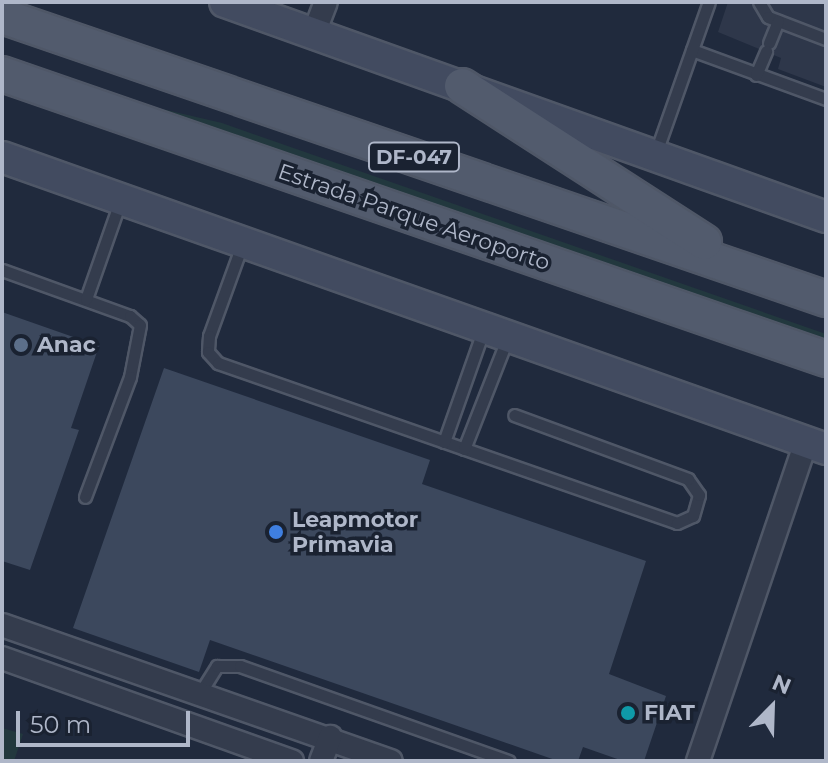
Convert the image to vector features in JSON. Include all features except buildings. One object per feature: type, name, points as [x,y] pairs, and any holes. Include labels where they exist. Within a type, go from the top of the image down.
[{"type":"main road","name":"DF-047","points":[[2,16],[826,299]]},
{"type":"main road","name":"Estrada Parque Aeroporto","points":[[2,74],[826,359]]},
{"type":"main road","points":[[462,86],[748,270]]},
{"type":"street","points":[[225,2],[826,217]]},
{"type":"street","points":[[314,33],[326,2]]},
{"type":"street","points":[[2,157],[495,335],[816,446],[698,761]]},
{"type":"street","points":[[2,625],[330,737],[391,761]]},
{"type":"street","points":[[2,658],[292,761]]},
{"type":"street","points":[[321,761],[330,737]]},
{"type":"lane","points":[[655,155],[709,2]]},
{"type":"lane","points":[[759,2],[764,13],[778,21],[826,39]]},
{"type":"lane","points":[[756,75],[778,21]]},
{"type":"lane","points":[[692,50],[826,99]]},
{"type":"lane","points":[[86,299],[121,199]]},
{"type":"lane","points":[[242,245],[209,336],[210,358],[677,523],[693,516],[699,495],[688,479],[514,415]]},
{"type":"lane","points":[[2,270],[130,316],[140,325],[141,338],[85,497]]},
{"type":"lane","points":[[444,442],[495,335]]},
{"type":"lane","points":[[464,449],[495,335]]},
{"type":"lane","points":[[200,693],[217,666],[240,666],[509,761]]},
{"type":"shaded area","points":[[728,2],[826,2],[826,87],[778,69],[781,58],[718,32]]},
{"type":"green space","points":[[115,98],[222,123],[826,334],[826,344]]},
{"type":"green space","points":[[2,728],[23,734],[14,761],[2,761]]},
{"type":"place","name":"Anac","points":[[21,345]]},
{"type":"place","name":"Leapmotor Primavia","points":[[276,532]]},
{"type":"place","name":"FIAT","points":[[628,713]]}]
